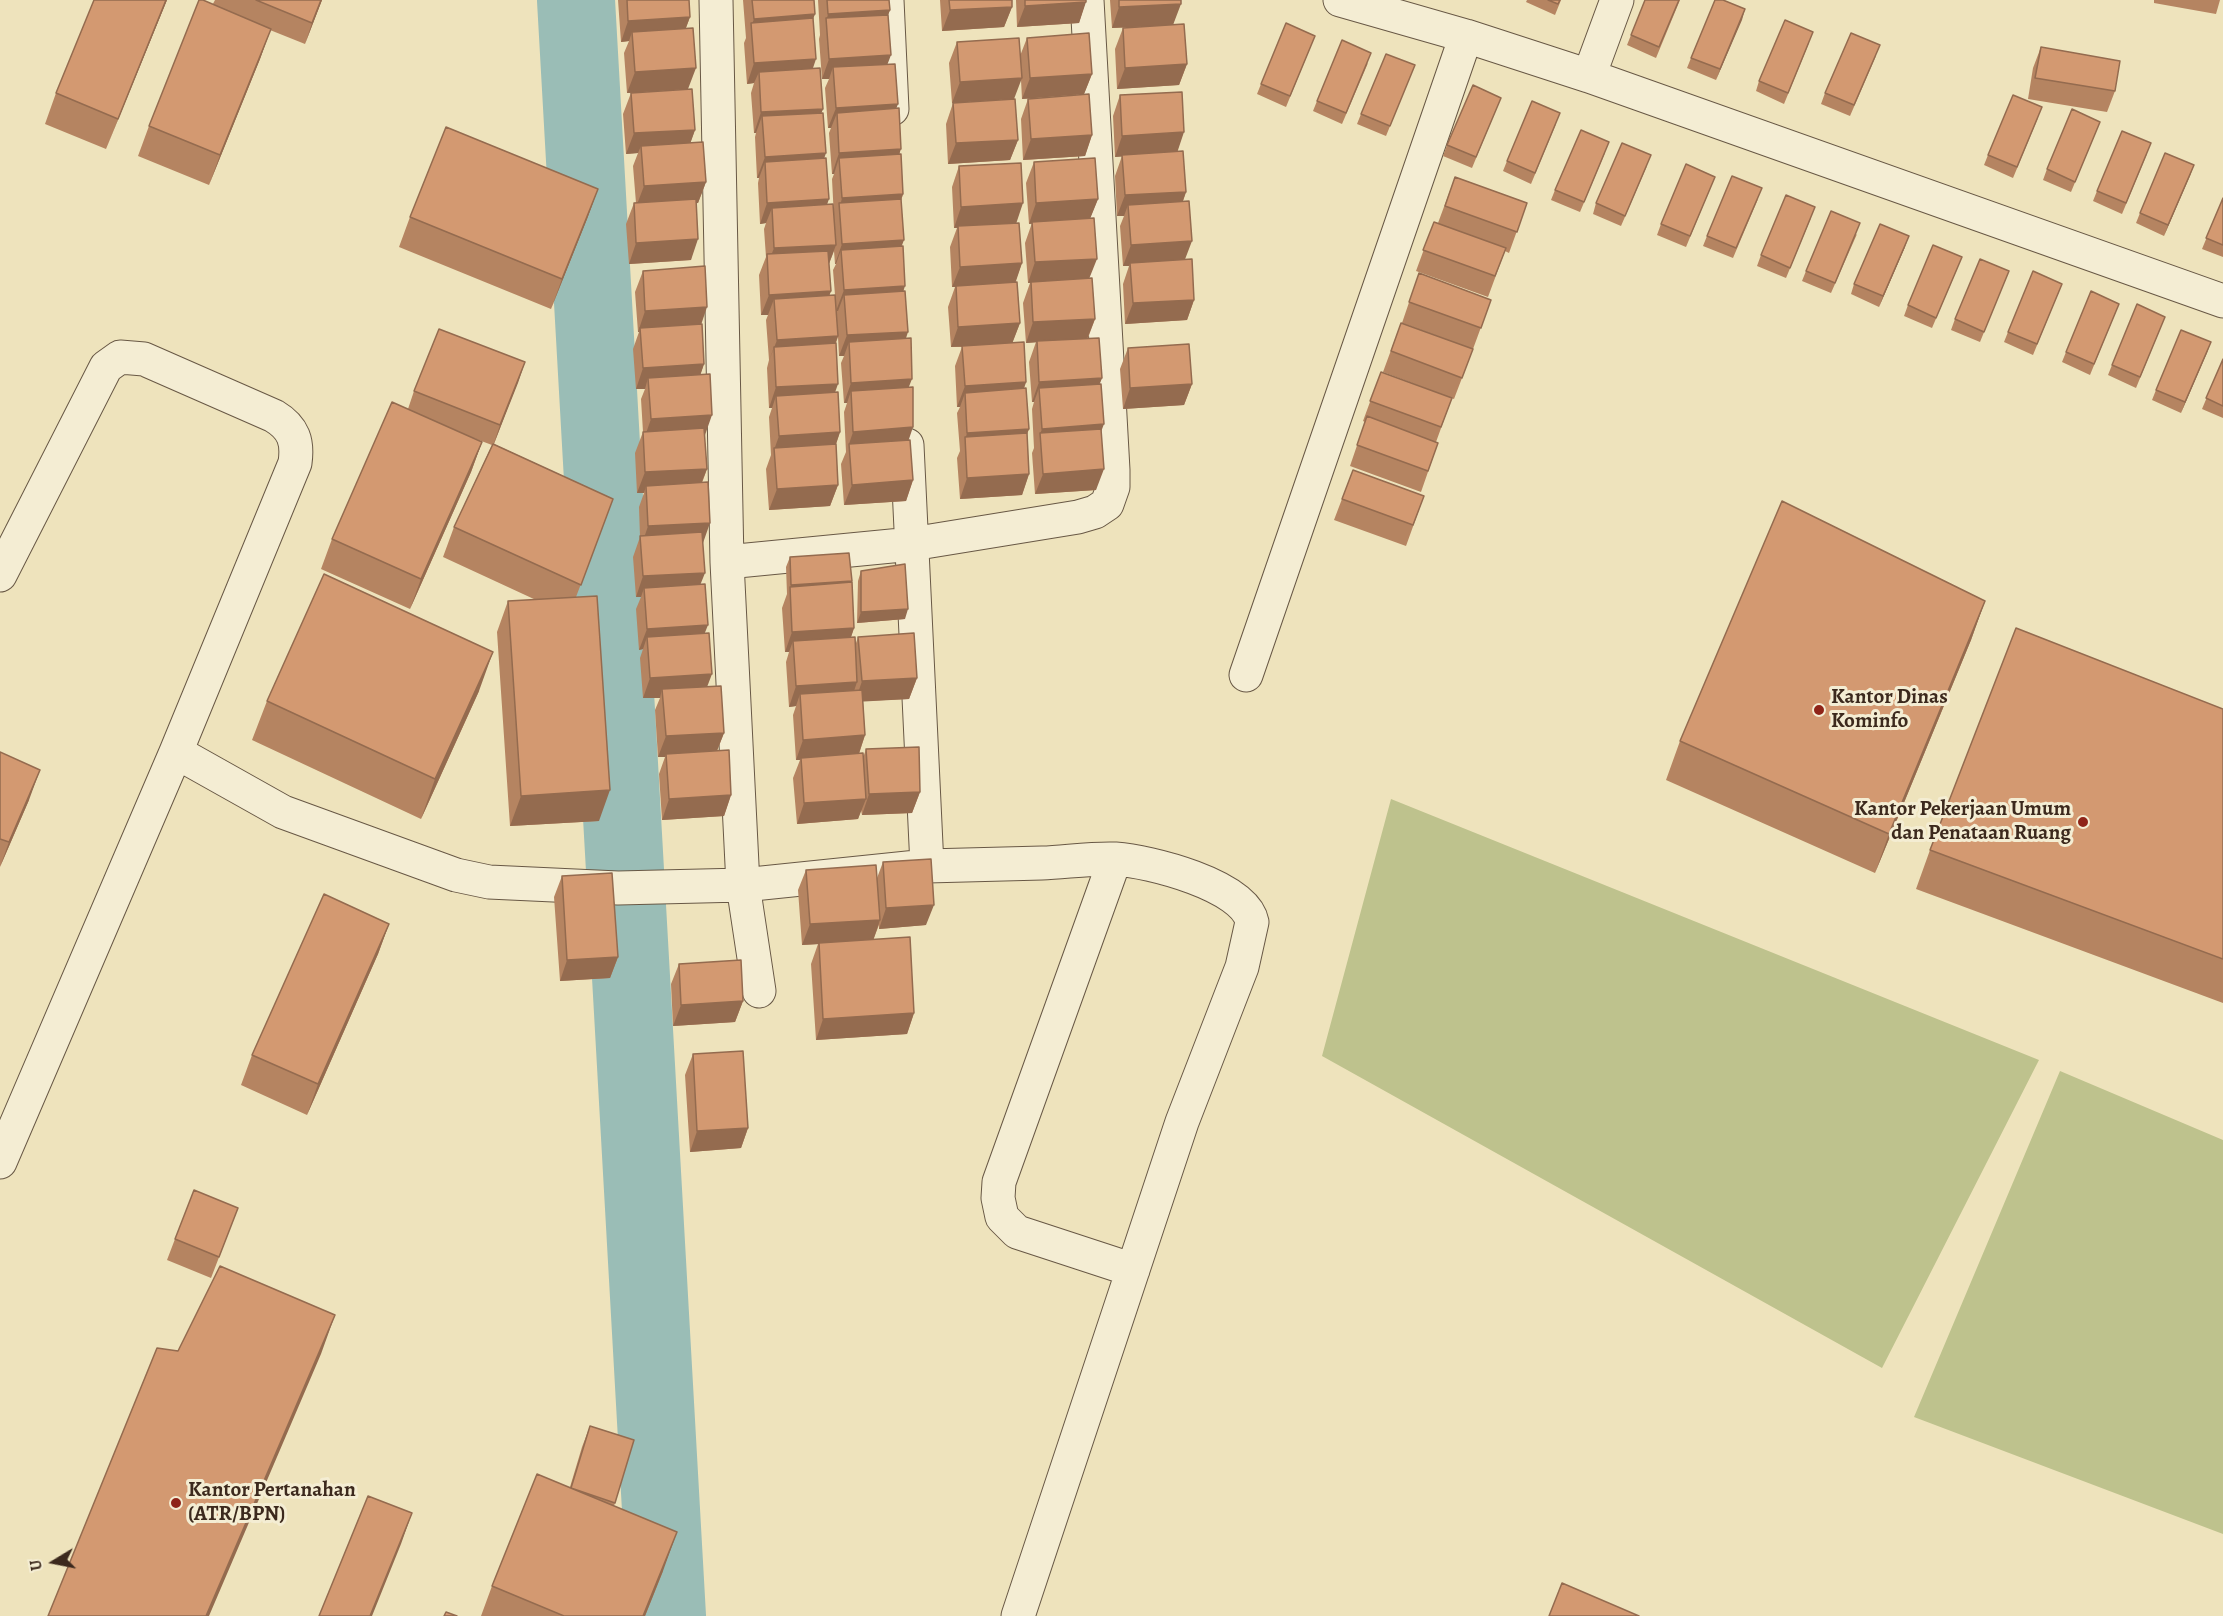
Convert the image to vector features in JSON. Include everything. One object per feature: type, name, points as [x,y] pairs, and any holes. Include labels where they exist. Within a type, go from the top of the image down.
[{"type":"street","points":[[716,0],[727,562],[743,885],[759,991]]},
{"type":"street","points":[[888,0],[894,142]]},
{"type":"street","points":[[727,562],[912,544],[1078,517],[1095,512],[1107,504],[1113,487],[1113,470],[1087,0]]},
{"type":"street","points":[[1340,0],[1466,36],[1589,76],[2223,301]]},
{"type":"street","points":[[1589,76],[1617,0]]},
{"type":"street","points":[[1246,675],[1466,36]]},
{"type":"street","points":[[0,575],[106,367],[120,357],[144,359],[283,422],[296,439],[295,463],[176,752],[0,1162]]},
{"type":"street","points":[[906,414],[927,866]]},
{"type":"street","points":[[176,752],[283,812],[456,875],[489,882],[630,887],[743,885],[927,866],[1115,859],[1156,865],[1201,881],[1242,904],[1251,916],[1252,922],[1242,967],[1182,1122],[1018,1616]]},
{"type":"street","points":[[1115,859],[1010,1149],[999,1182],[998,1198],[1002,1217],[1017,1232],[1133,1270]]},
{"type":"green space","points":[[1391,799],[2039,1060],[1882,1368],[1322,1056]]},
{"type":"green space","points":[[2060,1071],[2223,1140],[2223,1534],[1914,1417]]},
{"type":"building","points":[[94,0],[166,0],[118,119],[56,93]]},
{"type":"building","points":[[199,0],[271,29],[220,155],[149,126]]},
{"type":"building","points":[[256,0],[321,0],[312,23]]},
{"type":"building","points":[[627,0],[689,0],[690,17],[628,21]]},
{"type":"building","points":[[752,0],[814,0],[815,14],[754,19]]},
{"type":"building","points":[[827,0],[889,0],[890,10],[828,14]]},
{"type":"building","points":[[949,0],[1012,0],[1012,7],[950,10]]},
{"type":"building","points":[[1025,0],[1086,0],[1086,2],[1025,6]]},
{"type":"building","points":[[1119,0],[1181,0],[1181,4],[1119,7]]},
{"type":"building","points":[[1548,0],[1560,0],[1558,4]]},
{"type":"building","points":[[1645,0],[1679,0],[1659,47],[1631,35]]},
{"type":"building","points":[[1715,0],[1723,0],[1745,9],[1720,69],[1691,58]]},
{"type":"building","points":[[888,15],[891,55],[829,59],[826,18]]},
{"type":"building","points":[[813,18],[816,59],[754,63],[751,23]]},
{"type":"building","points":[[1785,20],[1813,32],[1788,93],[1759,81]]},
{"type":"building","points":[[1286,23],[1315,36],[1290,96],[1261,84]]},
{"type":"building","points":[[1184,24],[1187,64],[1125,68],[1123,28]]},
{"type":"building","points":[[693,28],[696,68],[635,72],[632,32]]},
{"type":"building","points":[[1089,33],[1092,74],[1030,78],[1027,38]]},
{"type":"building","points":[[1851,33],[1880,45],[1854,105],[1825,93]]},
{"type":"building","points":[[1019,38],[1022,78],[960,82],[957,42]]},
{"type":"building","points":[[1342,40],[1371,53],[1346,113],[1317,101]]},
{"type":"building","points":[[2041,47],[2120,61],[2115,91],[2035,78]]},
{"type":"building","points":[[1386,54],[1415,65],[1390,126],[1361,114]]},
{"type":"building","points":[[895,64],[898,104],[836,108],[833,67]]},
{"type":"building","points":[[820,68],[823,109],[761,112],[759,72]]},
{"type":"building","points":[[1473,85],[1501,98],[1476,157],[1447,145]]},
{"type":"building","points":[[692,89],[695,130],[634,133],[631,93]]},
{"type":"building","points":[[1182,92],[1184,132],[1122,136],[1120,95]]},
{"type":"building","points":[[1089,94],[1092,135],[1031,139],[1028,99]]},
{"type":"building","points":[[2013,95],[2042,107],[2017,167],[1988,155]]},
{"type":"building","points":[[1015,99],[1018,140],[956,143],[953,103]]},
{"type":"building","points":[[1532,101],[1560,113],[1535,173],[1507,161]]},
{"type":"building","points":[[899,108],[901,149],[839,153],[837,113]]},
{"type":"building","points":[[2072,109],[2100,122],[2075,182],[2047,169]]},
{"type":"building","points":[[823,113],[826,153],[765,157],[762,116]]},
{"type":"building","points":[[446,127],[598,189],[562,279],[410,217]]},
{"type":"building","points":[[1581,130],[1609,142],[1584,202],[1555,190]]},
{"type":"building","points":[[2122,131],[2151,143],[2126,203],[2097,191]]},
{"type":"building","points":[[703,142],[706,182],[644,186],[641,146]]},
{"type":"building","points":[[1622,143],[1651,155],[1625,216],[1596,203]]},
{"type":"building","points":[[1183,151],[1186,192],[1125,195],[1122,155]]},
{"type":"building","points":[[2165,153],[2194,165],[2168,225],[2140,213]]},
{"type":"building","points":[[901,154],[903,194],[842,198],[839,158]]},
{"type":"building","points":[[826,158],[829,199],[767,203],[765,162]]},
{"type":"building","points":[[1095,158],[1098,199],[1036,203],[1034,162]]},
{"type":"building","points":[[1021,163],[1023,203],[961,207],[959,166]]},
{"type":"building","points":[[1686,164],[1715,177],[1690,236],[1661,224]]},
{"type":"building","points":[[1732,176],[1762,188],[1736,248],[1707,236]]},
{"type":"building","points":[[1455,177],[1527,203],[1517,232],[1445,206]]},
{"type":"building","points":[[1786,195],[1815,207],[1790,268],[1761,255]]},
{"type":"building","points":[[2223,198],[2223,245],[2206,238]]},
{"type":"building","points":[[696,199],[698,239],[636,243],[634,203]]},
{"type":"building","points":[[901,199],[904,240],[842,244],[839,203]]},
{"type":"building","points":[[1189,201],[1192,241],[1131,245],[1128,205]]},
{"type":"building","points":[[833,204],[836,245],[774,248],[772,208]]},
{"type":"building","points":[[1831,211],[1860,223],[1835,283],[1806,271]]},
{"type":"building","points":[[1094,218],[1097,259],[1035,262],[1032,222]]},
{"type":"building","points":[[1434,222],[1506,248],[1495,276],[1423,250]]},
{"type":"building","points":[[1019,223],[1022,263],[960,267],[958,226]]},
{"type":"building","points":[[1880,224],[1909,236],[1883,296],[1854,284]]},
{"type":"building","points":[[1933,245],[1962,257],[1936,318],[1908,305]]},
{"type":"building","points":[[903,246],[905,286],[844,290],[841,250]]},
{"type":"building","points":[[828,251],[831,291],[769,295],[767,254]]},
{"type":"building","points":[[1192,259],[1194,300],[1133,303],[1130,263]]},
{"type":"building","points":[[1980,259],[2009,271],[1984,332],[1955,319]]},
{"type":"building","points":[[705,266],[707,307],[645,311],[643,271]]},
{"type":"building","points":[[2033,271],[2062,284],[2037,344],[2008,332]]},
{"type":"building","points":[[1419,273],[1491,300],[1481,328],[1409,302]]},
{"type":"building","points":[[1092,278],[1095,319],[1033,322],[1031,282]]},
{"type":"building","points":[[1017,282],[1020,323],[958,327],[956,286]]},
{"type":"building","points":[[905,291],[908,332],[847,335],[844,295]]},
{"type":"building","points":[[2091,291],[2119,304],[2094,364],[2066,352]]},
{"type":"building","points":[[835,295],[838,336],[777,340],[774,299]]},
{"type":"building","points":[[2137,304],[2165,317],[2140,377],[2112,365]]},
{"type":"building","points":[[1401,323],[1473,349],[1462,378],[1391,351]]},
{"type":"building","points":[[702,324],[704,364],[643,368],[640,328]]},
{"type":"building","points":[[439,329],[525,362],[500,425],[414,391]]},
{"type":"building","points":[[2181,330],[2211,342],[2185,402],[2156,390]]},
{"type":"building","points":[[911,338],[912,379],[851,383],[849,342]]},
{"type":"building","points":[[1099,338],[1102,378],[1039,382],[1037,341]]},
{"type":"building","points":[[1024,342],[1026,382],[965,386],[962,346]]},
{"type":"building","points":[[836,343],[838,384],[776,387],[774,347]]},
{"type":"building","points":[[1189,344],[1192,384],[1130,388],[1128,348]]},
{"type":"building","points":[[2223,359],[2223,406],[2206,398]]},
{"type":"building","points":[[1381,372],[1452,398],[1441,427],[1370,401]]},
{"type":"building","points":[[710,374],[712,415],[651,419],[648,378]]},
{"type":"building","points":[[1101,384],[1104,424],[1042,429],[1039,388]]},
{"type":"building","points":[[913,387],[913,427],[853,432],[851,391]]},
{"type":"building","points":[[1026,388],[1029,429],[967,433],[965,393]]},
{"type":"building","points":[[838,392],[840,432],[779,436],[776,396]]},
{"type":"building","points":[[392,402],[482,442],[421,579],[332,539]]},
{"type":"building","points":[[1367,416],[1438,443],[1428,471],[1357,445]]},
{"type":"building","points":[[704,428],[707,469],[645,472],[643,432]]},
{"type":"building","points":[[1101,429],[1104,469],[1043,474],[1040,433]]},
{"type":"building","points":[[1027,433],[1029,474],[967,478],[965,437]]},
{"type":"building","points":[[910,440],[913,480],[852,485],[849,444]]},
{"type":"building","points":[[493,444],[613,499],[581,585],[454,527]]},
{"type":"building","points":[[836,444],[838,485],[777,489],[774,448]]},
{"type":"building","points":[[1353,470],[1424,496],[1413,525],[1342,499]]},
{"type":"building","points":[[708,482],[710,523],[648,526],[646,486]]},
{"type":"building","name":"Kantor Dinas Kominfo","points":[[1782,501],[1985,601],[1889,834],[1680,741]]},
{"type":"building","points":[[702,532],[705,573],[643,576],[640,536]]},
{"type":"building","points":[[849,553],[852,581],[791,585],[790,557]]},
{"type":"building","points":[[905,564],[908,609],[861,612],[861,571]]},
{"type":"building","points":[[324,574],[493,652],[435,779],[267,701]]},
{"type":"building","points":[[852,582],[854,628],[792,632],[790,587]]},
{"type":"building","points":[[705,584],[708,625],[647,629],[644,588]]},
{"type":"building","points":[[597,596],[610,790],[521,796],[508,601]]},
{"type":"building","name":"Kantor Pekerjaan Umum dan Penataan Ruang","points":[[2016,628],[2223,709],[2223,959],[1930,850]]},
{"type":"building","points":[[709,633],[712,674],[650,678],[647,637]]},
{"type":"building","points":[[914,633],[917,678],[862,681],[858,637]]},
{"type":"building","points":[[855,637],[857,682],[796,686],[793,641]]},
{"type":"building","points":[[721,686],[724,733],[666,736],[662,689]]},
{"type":"building","points":[[862,690],[865,735],[803,740],[800,694]]},
{"type":"building","points":[[919,747],[920,792],[869,794],[866,749]]},
{"type":"building","points":[[729,750],[731,795],[669,799],[666,754]]},
{"type":"building","points":[[0,752],[40,770],[9,842],[0,839]]},
{"type":"building","points":[[863,753],[866,799],[804,803],[801,758]]},
{"type":"building","points":[[931,859],[934,905],[886,908],[883,862]]},
{"type":"building","points":[[876,865],[880,920],[810,924],[806,870]]},
{"type":"building","points":[[612,873],[618,957],[567,960],[562,876]]},
{"type":"building","points":[[324,894],[389,924],[318,1084],[252,1055]]},
{"type":"building","points":[[910,937],[914,1013],[823,1019],[819,943]]},
{"type":"building","points":[[741,960],[743,1001],[681,1005],[679,964]]},
{"type":"building","points":[[743,1051],[748,1128],[697,1131],[693,1054]]},
{"type":"building","points":[[194,1190],[238,1208],[219,1257],[175,1239]]},
{"type":"building","name":"Kantor Pertanahan (ATR/BPN)","points":[[220,1266],[335,1315],[206,1616],[48,1616],[157,1348],[178,1351]]},
{"type":"building","points":[[590,1426],[634,1440],[615,1503],[571,1488]]},
{"type":"building","points":[[537,1474],[677,1532],[643,1616],[564,1616],[492,1586]]},
{"type":"building","points":[[368,1496],[412,1513],[370,1616],[319,1616]]},
{"type":"building","points":[[1562,1583],[1639,1616],[1549,1616]]},
{"type":"building","points":[[446,1612],[457,1616],[444,1616]]},
{"type":"waterway","points":[[576,0],[667,1616]]},
{"type":"place","name":"Kantor Dinas Kominfo","points":[[1819,710]]},
{"type":"place","name":"Kantor Pekerjaan Umum dan Penataan Ruang","points":[[2083,822]]},
{"type":"place","name":"Kantor Pertanahan (ATR/BPN)","points":[[176,1503]]}]
